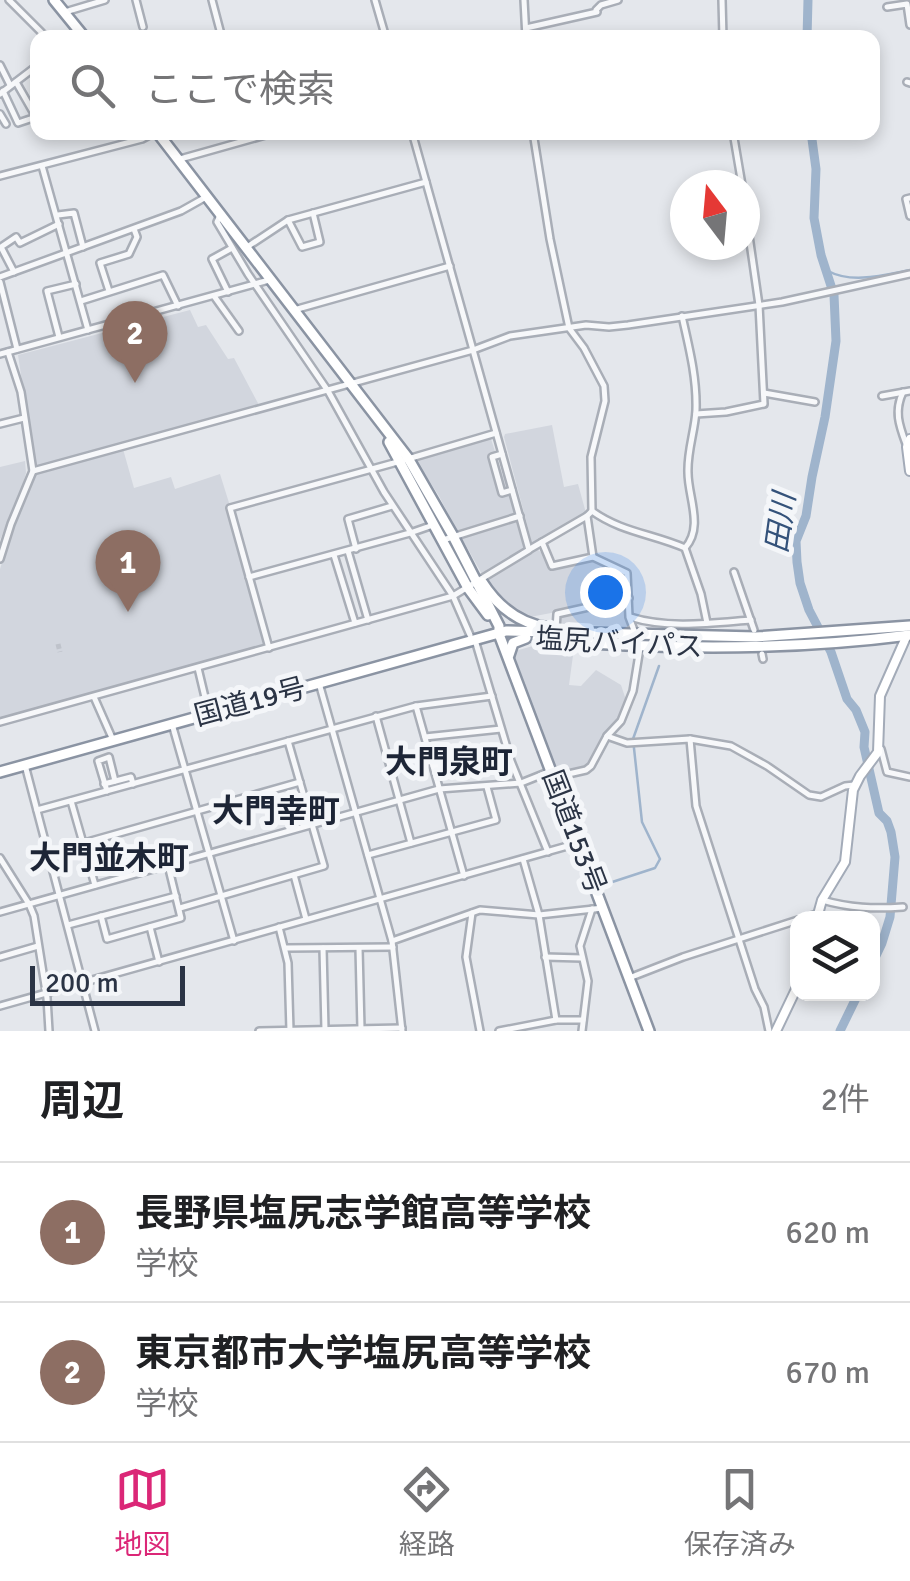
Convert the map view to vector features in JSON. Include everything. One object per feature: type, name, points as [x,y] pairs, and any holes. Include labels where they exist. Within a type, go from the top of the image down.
[{"type":"highway","points":[[54,0],[76,30]]},
{"type":"highway","points":[[162,140],[404,460],[500,634]]},
{"type":"highway","points":[[475,583],[500,634]]},
{"type":"highway","points":[[475,583],[506,610],[533,625],[631,633]]},
{"type":"highway","points":[[472,638],[486,630],[488,615]]},
{"type":"highway","name":"塩尻バイパス","points":[[500,634],[756,636],[909,630]]},
{"type":"highway","name":"塩尻バイパス","points":[[500,634],[587,644],[732,648],[842,644],[909,630]]},
{"type":"highway","name":"国道19号","points":[[0,772],[472,638],[500,634]]},
{"type":"highway","name":"国道153号","points":[[500,634],[578,842],[598,908],[649,1031]]},
{"type":"highway","points":[[510,661],[513,642],[526,638]]},
{"type":"main road","points":[[909,443],[910,471]]},
{"type":"main road","points":[[819,911],[844,862],[854,785],[880,746],[880,696],[909,630]]},
{"type":"main road","points":[[772,1031],[790,999]]},
{"type":"street","points":[[9,0],[39,30]]},
{"type":"street","points":[[64,12],[106,0]]},
{"type":"street","points":[[136,0],[143,27]]},
{"type":"street","points":[[212,0],[220,30]]},
{"type":"street","points":[[375,0],[384,30]]},
{"type":"street","points":[[524,0],[526,28],[597,12],[602,5],[618,0]]},
{"type":"street","points":[[722,0],[722,30]]},
{"type":"street","points":[[887,7],[908,3],[910,25]]},
{"type":"street","points":[[0,65],[30,109]]},
{"type":"street","points":[[30,70],[1,95],[18,122],[30,119]]},
{"type":"street","points":[[0,114],[6,124]]},
{"type":"street","points":[[0,176],[138,140]]},
{"type":"street","points":[[178,160],[236,140]]},
{"type":"street","points":[[414,140],[529,550]]},
{"type":"street","points":[[535,140],[569,328],[604,386],[605,401],[590,457],[593,556]]},
{"type":"street","points":[[735,140],[740,170]]},
{"type":"street","points":[[42,166],[88,330]]},
{"type":"street","points":[[245,248],[288,220],[426,182]]},
{"type":"street","points":[[17,349],[0,280],[181,211],[206,197]]},
{"type":"street","points":[[910,198],[906,199],[910,216]]},
{"type":"street","points":[[58,215],[74,212],[83,248]]},
{"type":"street","points":[[220,214],[217,222],[232,248],[328,391],[392,506],[453,596],[472,638],[511,761],[548,852]]},
{"type":"street","points":[[288,220],[302,247],[320,242],[312,214]]},
{"type":"street","points":[[14,272],[0,248],[16,238],[20,243],[60,224]]},
{"type":"street","points":[[109,291],[100,263],[128,254],[137,238],[134,228]]},
{"type":"street","points":[[228,292],[212,259],[232,248]]},
{"type":"street","points":[[696,414],[764,404],[753,260]]},
{"type":"street","points":[[293,310],[450,266]]},
{"type":"street","points":[[33,471],[473,350],[510,336],[586,325],[609,328],[759,305],[910,274]]},
{"type":"street","points":[[81,301],[163,275],[178,306]]},
{"type":"street","points":[[0,354],[270,280]]},
{"type":"street","points":[[59,338],[47,291],[76,284]]},
{"type":"street","points":[[214,296],[239,332]]},
{"type":"street","points":[[682,316],[696,382],[688,475],[694,531],[685,548]]},
{"type":"street","points":[[0,559],[33,471],[18,378],[8,352]]},
{"type":"street","points":[[882,396],[907,391]]},
{"type":"street","points":[[907,391],[898,404],[898,423],[909,443]]},
{"type":"street","points":[[764,393],[815,402]]},
{"type":"street","points":[[0,424],[24,418]]},
{"type":"street","points":[[269,648],[230,508],[496,432]]},
{"type":"street","points":[[356,549],[348,518],[392,506]]},
{"type":"street","points":[[0,722],[453,596],[590,514]]},
{"type":"street","points":[[590,514],[620,528],[685,548]]},
{"type":"street","points":[[448,538],[520,516]]},
{"type":"street","points":[[249,577],[439,523]]},
{"type":"street","points":[[542,542],[552,566],[593,556],[626,573],[631,633]]},
{"type":"street","points":[[685,548],[707,624]]},
{"type":"street","points":[[348,551],[368,620]]},
{"type":"street","points":[[334,555],[356,623]]},
{"type":"street","points":[[734,572],[754,630]]},
{"type":"street","points":[[556,629],[557,614],[629,598]]},
{"type":"street","points":[[629,616],[647,622],[707,624],[751,620]]},
{"type":"street","points":[[0,912],[440,789],[521,783],[586,770],[607,736],[622,721],[640,659],[640,645]]},
{"type":"street","points":[[198,668],[209,714]]},
{"type":"street","points":[[260,1031],[402,1030],[393,944],[319,683]]},
{"type":"street","points":[[94,696],[114,740]]},
{"type":"street","points":[[37,810],[376,716],[416,706],[492,696]]},
{"type":"street","points":[[416,706],[464,876]]},
{"type":"street","points":[[376,716],[411,843]]},
{"type":"street","points":[[172,724],[234,940]]},
{"type":"street","points":[[425,737],[501,728]]},
{"type":"street","points":[[607,736],[627,744],[690,739],[717,742],[738,749],[809,795],[821,797],[854,785]]},
{"type":"street","points":[[690,739],[696,806],[772,1031]]},
{"type":"street","points":[[180,908],[324,866],[288,741]]},
{"type":"street","points":[[880,746],[887,772],[910,777]]},
{"type":"street","points":[[106,788],[98,760],[109,757],[115,781]]},
{"type":"street","points":[[433,766],[511,761]]},
{"type":"street","points":[[24,765],[96,1031]]},
{"type":"street","points":[[106,788],[131,776],[133,784]]},
{"type":"street","points":[[84,843],[300,782]]},
{"type":"street","points":[[368,855],[496,820],[487,787]]},
{"type":"street","points":[[71,801],[95,885]]},
{"type":"street","points":[[0,1006],[578,842]]},
{"type":"street","points":[[0,858],[34,916],[49,1031]]},
{"type":"street","points":[[522,859],[539,914],[556,1020]]},
{"type":"street","points":[[101,916],[107,939],[181,918],[168,865]]},
{"type":"street","points":[[294,875],[306,919]]},
{"type":"street","points":[[68,925],[176,896]]},
{"type":"street","points":[[822,900],[876,909],[901,907]]},
{"type":"street","points":[[286,948],[393,944],[480,910],[539,914],[598,908]]},
{"type":"street","points":[[582,1031],[588,981],[580,946],[598,908]]},
{"type":"street","points":[[472,912],[466,957],[480,1031]]},
{"type":"street","points":[[629,978],[790,922]]},
{"type":"street","points":[[279,927],[286,948],[290,1031]]},
{"type":"street","points":[[150,928],[159,962]]},
{"type":"street","points":[[0,957],[38,946]]},
{"type":"street","points":[[323,948],[325,1030]]},
{"type":"street","points":[[359,948],[361,1029]]},
{"type":"street","points":[[545,958],[582,958]]},
{"type":"street","points":[[500,1031],[556,1020],[583,1020]]},
{"type":"shaded area","points":[[190,310],[198,327],[206,325],[228,359],[234,358],[260,407],[35,468],[18,355]]},
{"type":"shaded area","points":[[552,425],[564,487],[578,484],[586,513],[532,543],[504,437]]},
{"type":"shaded area","points":[[491,439],[516,513],[457,531],[418,459]]},
{"type":"shaded area","points":[[123,449],[134,488],[171,477],[175,489],[220,474],[266,644],[0,720],[0,569],[36,472]]},
{"type":"shaded area","points":[[25,461],[22,487],[0,540],[0,467]]},
{"type":"shaded area","points":[[517,519],[526,549],[483,576],[460,535]]},
{"type":"shaded area","points":[[537,549],[548,566],[595,560],[623,574],[625,599],[530,617],[505,603],[485,580]]},
{"type":"shaded area","points":[[627,601],[631,627],[558,624],[566,613]]},
{"type":"shaded area","points":[[533,646],[574,648],[569,685],[581,686],[596,670],[621,685],[627,703],[585,768],[557,774],[514,654]]},
{"type":"waterway","name":"田川","points":[[807,30],[808,0]]},
{"type":"waterway","name":"田川","points":[[812,140],[816,169],[814,218],[834,295],[836,341],[806,516],[796,541],[797,562],[809,610],[865,732],[864,747],[879,813],[891,832],[895,857],[890,917],[880,947]]},
{"type":"waterway","points":[[828,271],[858,278],[910,270]]},
{"type":"waterway","points":[[602,894],[600,886],[655,868],[660,859],[642,822],[633,739],[659,666]]},
{"type":"waterway","name":"田川","points":[[840,1031],[855,1001]]},
{"type":"tunnel","points":[[58,644],[60,652]]},
{"type":"place","name":"東京都市大学塩尻高等学校","points":[[135,383]]},
{"type":"place","name":"長野県塩尻志学館高等学校","points":[[128,612]]},
{"type":"district","name":"大門泉町","points":[[449,762]]},
{"type":"district","name":"大門幸町","points":[[276,811]]},
{"type":"district","name":"大門並木町","points":[[109,858]]}]
